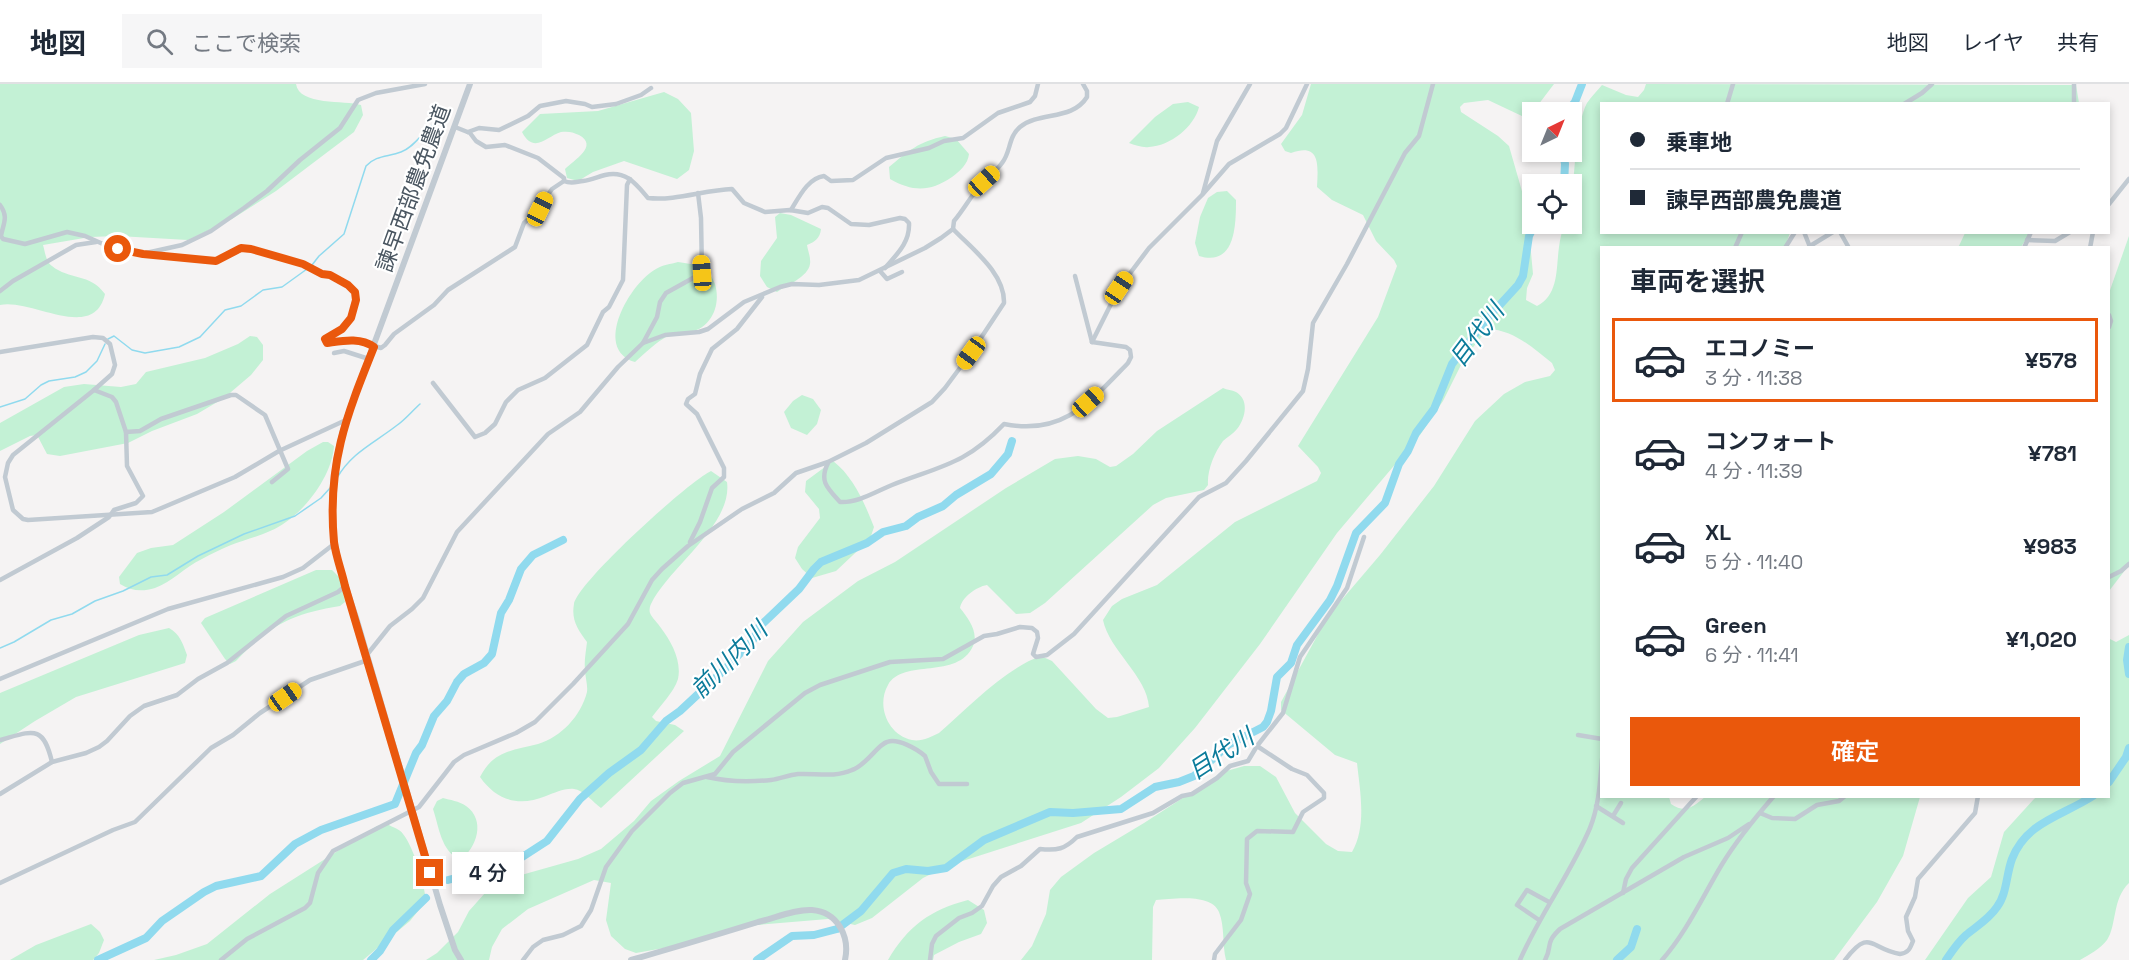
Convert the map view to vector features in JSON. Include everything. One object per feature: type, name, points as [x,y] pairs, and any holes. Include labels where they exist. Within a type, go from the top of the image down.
[{"type":"street","points":[[143,254],[182,244],[211,231],[267,191],[300,160],[340,128],[358,100],[376,93],[425,84]]},
{"type":"street","name":"諫早西部農免農道","points":[[461,960],[455,950],[440,905],[345,586],[334,544],[333,475],[346,420],[470,84]]},
{"type":"street","points":[[791,210],[810,182],[820,176],[831,181],[853,180],[886,158],[929,148],[944,141],[963,138],[998,113],[1030,102],[1035,96],[1038,84]]},
{"type":"street","points":[[643,343],[665,335],[708,329],[744,302],[792,284],[819,285],[859,280],[942,238],[953,229],[954,221],[984,181],[1004,161],[1010,139],[1017,129],[1027,121],[1063,114],[1076,108],[1087,97],[1083,84]]},
{"type":"street","points":[[1202,195],[1217,141],[1250,84]]},
{"type":"street","points":[[1092,342],[1119,288],[1133,267],[1229,164],[1280,134],[1286,128],[1307,84]]},
{"type":"street","points":[[523,960],[533,947],[543,940],[563,935],[582,926],[591,909],[606,867],[632,831],[670,793],[683,783],[715,774],[733,752],[790,704],[820,685],[890,662],[943,659],[984,636],[1020,627],[1032,628],[1037,632],[1038,638],[1033,654],[1036,657],[1047,655],[1074,634],[1199,496],[1226,483],[1303,391],[1313,323],[1347,264],[1405,153],[1419,136],[1433,84]]},
{"type":"street","points":[[1728,102],[1733,84]]},
{"type":"street","points":[[1907,102],[1932,84]]},
{"type":"street","points":[[2074,84],[2074,102]]},
{"type":"street","points":[[468,132],[479,128],[499,130],[528,116],[540,106],[566,101],[592,107],[616,104],[641,95],[651,88]]},
{"type":"street","points":[[455,127],[468,132],[486,147],[505,146],[538,158],[564,178],[564,181],[570,183],[618,174],[630,179],[648,198],[662,200],[732,189],[744,203],[765,212],[791,210],[808,213],[822,207],[828,208],[851,224],[869,225],[900,218],[905,219],[909,223],[907,238],[902,248],[882,269]]},
{"type":"street","points":[[433,383],[475,437],[485,433],[495,424],[506,402],[518,390],[545,378],[587,345],[603,312],[609,307],[623,280],[627,185],[630,179]]},
{"type":"street","points":[[2110,203],[2129,179]]},
{"type":"street","points":[[0,205],[5,212],[5,225],[1,233],[3,239],[25,244],[67,232],[86,236],[112,248],[143,254],[216,261],[245,248],[303,264],[348,285],[355,292],[356,300],[351,318],[338,333],[328,337],[325,342],[359,341],[381,348],[394,334],[434,305],[448,290],[515,247],[524,223],[540,209],[552,189],[564,181]]},
{"type":"street","points":[[0,883],[135,822],[211,748],[233,735],[260,713],[310,680],[365,661],[366,656],[390,627],[423,598],[457,532],[548,434],[580,412],[618,367],[643,343],[657,317],[660,302],[666,293],[702,273],[698,193]]},
{"type":"street","points":[[221,960],[247,939],[305,908],[310,903],[318,873],[333,851],[419,807],[453,762],[535,722],[628,624],[652,580],[688,546],[742,509],[774,493],[796,473],[828,462],[866,443],[932,402],[945,388],[1004,303],[1001,282],[953,229]]},
{"type":"street","points":[[1812,246],[1830,234]]},
{"type":"street","points":[[2025,246],[2030,234]]},
{"type":"street","points":[[2027,240],[2055,241],[2067,234]]},
{"type":"street","points":[[1819,241],[1822,246]]},
{"type":"street","points":[[0,291],[13,281],[76,245],[96,242]]},
{"type":"street","points":[[882,269],[887,279],[902,272]]},
{"type":"street","points":[[1075,276],[1092,342]]},
{"type":"street","points":[[688,546],[700,522],[712,488],[724,477],[724,468],[697,414],[686,404],[688,399],[695,394],[700,374],[712,349],[737,329],[764,295]]},
{"type":"street","points":[[0,352],[93,337],[103,338],[110,344],[115,365],[112,374],[13,455],[8,463],[5,477],[13,510],[23,519],[28,520],[152,512],[235,477],[281,450],[346,420]]},
{"type":"street","points":[[828,462],[822,474],[828,488],[840,502],[854,502],[895,484],[948,466],[980,447],[1004,424],[1024,427],[1056,423],[1088,402],[1128,363],[1131,357],[1130,350],[1126,347],[1092,342]]},
{"type":"street","points":[[334,352],[344,351],[369,359]]},
{"type":"street","points":[[0,580],[69,543],[109,517],[114,510],[136,503],[143,496],[127,466],[126,432],[116,402],[112,397],[94,390]]},
{"type":"street","points":[[126,432],[140,431],[161,419],[236,394],[265,415],[281,450],[288,469],[272,482]]},
{"type":"street","points":[[930,960],[932,944],[936,936],[959,918],[982,906],[1001,877],[1021,866],[1040,849],[1056,850],[1068,846],[1077,837],[1153,813],[1182,796],[1192,794],[1217,778],[1230,766],[1248,761],[1283,713],[1300,657],[1347,588],[1364,537]]},
{"type":"street","points":[[0,679],[168,609],[284,577],[303,568],[334,544]]},
{"type":"street","points":[[2110,576],[2129,564]]},
{"type":"street","points":[[0,794],[52,762],[99,747],[130,716],[144,706],[177,695],[198,679],[227,663],[286,616],[338,592],[345,586]]},
{"type":"street","points":[[0,740],[32,732],[38,734],[48,744],[52,762]]},
{"type":"street","points":[[1578,735],[1600,739]]},
{"type":"street","points":[[704,776],[747,781],[772,780],[800,774],[831,775],[853,770],[865,764],[884,743],[896,741],[925,756],[939,784],[967,784]]},
{"type":"street","points":[[1214,960],[1215,954],[1241,920],[1250,894],[1246,884],[1247,838],[1257,831],[1293,832],[1304,812],[1324,798],[1324,793],[1307,776],[1257,746]]},
{"type":"street","points":[[1520,960],[1539,920],[1591,827],[1600,775]]},
{"type":"street","points":[[1623,892],[1632,868],[1695,798]]},
{"type":"street","points":[[1662,960],[1673,948],[1722,864],[1749,824],[1772,798]]},
{"type":"street","points":[[1760,813],[1772,818],[1795,819],[1817,805],[1839,801],[1843,798]]},
{"type":"street","points":[[1845,960],[1858,944],[1869,941],[1900,954],[1907,952],[1913,941],[1908,931],[1906,917],[1915,897],[1918,879],[1975,813],[1978,798]]},
{"type":"street","points":[[1613,816],[1622,802]]},
{"type":"street","points":[[1596,806],[1623,823]]},
{"type":"street","points":[[1545,960],[1548,955],[1549,941],[1560,929],[1684,857],[1728,838],[1749,824]]},
{"type":"street","points":[[1539,920],[1517,905],[1527,890],[1549,902]]},
{"type":"street","points":[[631,960],[811,910],[838,922],[846,939],[845,960]]},
{"type":"green space","points":[[0,84],[296,84],[305,96],[314,99],[361,105],[363,115],[354,132],[276,191],[232,219],[188,240],[118,236],[90,237],[43,245],[47,259],[52,266],[93,283],[105,294],[99,308],[88,315],[75,317],[28,307],[0,305]]},
{"type":"green space","points":[[1311,84],[1554,84],[1540,102],[1522,102],[1522,116],[1488,100],[1464,103],[1460,107],[1461,112],[1498,136],[1509,146],[1522,191],[1522,234],[1531,234],[1533,274],[1527,288],[1526,300],[1537,306],[1544,301],[1553,288],[1562,234],[1582,234],[1582,174],[1574,174],[1575,162],[1582,162],[1583,113],[1587,103],[1602,85],[1626,95],[1638,97],[1646,84],[2076,85],[2079,102],[1600,102],[1600,234],[1790,234],[1785,246],[1600,246],[1600,798],[1669,798],[1671,804],[1685,809],[1704,798],[1920,798],[1903,856],[1877,902],[1834,960],[1226,960],[1221,918],[1215,906],[1200,900],[1181,898],[1156,900],[1153,907],[1152,960],[1021,960],[1032,946],[1046,914],[1050,890],[1061,877],[1094,853],[1223,772],[1244,766],[1260,766],[1276,777],[1295,813],[1326,844],[1338,851],[1352,852],[1357,842],[1361,820],[1357,763],[1335,755],[1281,710],[1281,702],[1328,616],[1434,486],[1475,421],[1504,394],[1525,382],[1550,376],[1555,370],[1552,363],[1515,336],[1488,329],[1465,357],[1443,401],[1420,435],[1337,533],[1260,644],[1195,728],[1159,768],[1121,797],[1081,823],[947,866],[923,878],[872,918],[855,925],[828,919],[757,925],[636,953],[625,949],[611,936],[606,920],[611,883],[594,880],[528,909],[502,929],[492,947],[489,960],[426,960],[437,953],[458,932],[469,911],[485,893],[507,879],[578,859],[601,849],[634,821],[651,801],[720,756],[768,661],[803,622],[858,581],[895,562],[1006,488],[1055,459],[1078,456],[1096,459],[1110,467],[1116,466],[1133,454],[1157,431],[1223,388],[1240,395],[1245,410],[1237,429],[1223,441],[1217,451],[1210,468],[1208,485],[1204,490],[1166,498],[1153,505],[1045,603],[1030,613],[1016,614],[987,585],[974,590],[967,596],[960,608],[972,625],[975,636],[973,646],[966,656],[956,663],[906,672],[895,677],[888,685],[883,702],[886,719],[896,732],[912,740],[926,739],[939,733],[1000,679],[1041,656],[1052,661],[1096,709],[1108,718],[1149,707],[1142,685],[1112,642],[1103,620],[1112,606],[1122,599],[1157,585],[1235,522],[1317,481],[1321,473],[1318,467],[1298,446],[1378,317],[1397,266],[1376,241],[1363,215],[1332,200],[1317,187],[1318,171],[1313,153],[1301,150],[1291,153],[1285,151],[1281,144],[1302,115]]},
{"type":"green space","points":[[664,92],[678,99],[691,113],[694,151],[689,170],[677,179],[624,161],[593,172],[578,181],[567,178],[565,169],[583,153],[587,144],[585,139],[575,133],[561,132],[536,143],[527,139],[522,132],[540,114],[598,111]]},
{"type":"green space","points":[[1188,102],[1199,107],[1192,122],[1173,139],[1149,147],[1129,143],[1155,117],[1173,104]]},
{"type":"green space","points":[[945,136],[956,139],[969,154],[961,170],[955,175],[929,188],[914,188],[890,179],[889,167],[903,156],[921,144]]},
{"type":"green space","points":[[1227,191],[1236,200],[1231,242],[1220,256],[1211,258],[1199,256],[1195,243],[1200,217],[1208,198],[1217,192]]},
{"type":"green space","points":[[780,213],[791,215],[821,229],[817,239],[807,245],[810,259],[808,269],[801,277],[777,292],[767,287],[760,276],[761,261],[777,238],[775,217]]},
{"type":"green space","points":[[1965,234],[2029,234],[2022,246],[1959,246]]},
{"type":"green space","points":[[2129,236],[2129,565],[2110,590],[2110,290]]},
{"type":"green space","points":[[678,262],[701,267],[709,273],[716,290],[715,310],[709,321],[699,329],[664,338],[635,362],[622,355],[616,344],[616,331],[620,316],[627,301],[646,276],[658,268]]},
{"type":"green space","points":[[250,336],[257,337],[263,345],[263,360],[251,375],[224,398],[197,414],[128,443],[60,456],[47,454],[37,435],[30,436],[0,451],[0,423],[64,387],[84,384],[121,387],[136,384],[146,372],[205,358],[238,344]]},
{"type":"green space","points":[[802,395],[813,399],[821,410],[817,424],[807,435],[791,428],[784,412],[793,401]]},
{"type":"green space","points":[[323,442],[334,446],[324,478],[311,498],[286,522],[266,533],[212,553],[155,588],[137,590],[120,584],[119,577],[137,553],[151,548],[173,545]]},
{"type":"green space","points":[[833,461],[852,482],[874,527],[870,539],[836,571],[812,578],[795,558],[798,547],[820,518],[819,509],[805,492],[806,481]]},
{"type":"green space","points":[[711,471],[727,482],[726,498],[720,514],[698,546],[659,590],[650,609],[651,615],[672,645],[679,672],[673,689],[652,717],[656,721],[675,725],[684,731],[601,808],[574,789],[527,801],[509,800],[494,792],[480,777],[491,761],[504,753],[538,744],[555,736],[575,717],[584,701],[587,692],[585,666],[587,642],[574,620],[574,604],[580,592],[635,533],[680,493]]},
{"type":"green space","points":[[316,570],[332,570],[340,578],[345,602],[340,606],[308,613],[282,623],[260,638],[230,664],[201,623],[205,618]]},
{"type":"green space","points":[[169,628],[176,633],[182,643],[187,655],[185,663],[76,697],[0,744],[0,693],[139,635]]},
{"type":"green space","points":[[2129,635],[2129,883],[2117,904],[2107,940],[2098,949],[2080,960],[1925,960],[1968,898],[1991,877],[2004,832],[2034,799],[2110,798],[2110,639],[2116,642]]},
{"type":"green space","points":[[443,798],[466,806],[476,819],[475,841],[460,860],[449,851],[439,831],[433,809],[437,801]]},
{"type":"green space","points":[[387,824],[402,832],[407,840],[421,875],[426,901],[410,921],[363,960],[154,960],[207,944],[270,894],[377,826]]},
{"type":"green space","points":[[968,900],[984,910],[987,923],[981,934],[934,955],[933,960],[888,960],[904,938],[921,921],[942,909]]},
{"type":"green space","points":[[91,924],[100,932],[104,940],[99,953],[93,960],[10,960],[36,945]]},
{"type":"waterway","name":"目代川","points":[[1575,102],[1582,84]]},
{"type":"waterway","points":[[312,265],[344,234],[366,166],[378,158],[406,150],[434,124]]},
{"type":"waterway","name":"目代川","points":[[1564,174],[1565,162]]},
{"type":"waterway","name":"目代川","points":[[757,960],[792,936],[814,935],[837,929],[861,911],[893,873],[906,869],[928,871],[946,868],[984,840],[1050,812],[1073,813],[1121,809],[1155,787],[1194,776],[1228,745],[1263,727],[1271,711],[1277,677],[1291,663],[1297,645],[1330,600],[1356,533],[1385,503],[1399,464],[1416,433],[1434,409],[1452,364],[1523,276],[1530,234]]},
{"type":"waterway","points":[[108,339],[114,336],[132,350],[145,353],[179,347],[200,337],[225,310],[241,306],[263,290],[282,287],[307,269]]},
{"type":"waterway","points":[[0,407],[25,399],[49,381],[75,377],[86,372],[97,361],[105,344]]},
{"type":"waterway","points":[[337,478],[356,455],[399,424],[420,404]]},
{"type":"waterway","name":"前川内川","points":[[448,880],[513,863],[547,841],[580,799],[609,773],[641,750],[666,721],[724,670],[753,640],[759,627],[799,589],[821,562],[867,543],[883,532],[906,526],[918,517],[943,506],[956,495],[991,474],[1008,454],[1012,441]]},
{"type":"waterway","points":[[0,648],[51,620],[72,614],[95,601],[123,591],[151,577],[167,575],[198,556],[244,534],[295,516],[321,498],[331,487]]},
{"type":"waterway","points":[[98,960],[146,938],[162,921],[204,892],[216,886],[261,876],[295,844],[321,830],[395,804],[434,716],[447,701],[464,674],[484,663],[492,654],[501,613],[509,600],[521,569],[533,555],[563,540]]},
{"type":"waterway","points":[[2129,647],[2127,660],[2129,674]]},
{"type":"waterway","points":[[2110,781],[2126,757],[2129,748]]},
{"type":"waterway","points":[[1946,960],[1963,938],[1987,919],[1997,907],[2003,896],[2012,859],[2026,836],[2046,821],[2090,798]]},
{"type":"waterway","name":"前川内川","points":[[371,960],[380,951],[393,930],[426,898]]},
{"type":"waterway","points":[[1617,960],[1631,947],[1637,929]]},
{"type":"route","points":[[118,249],[143,254],[216,261],[241,248],[251,249],[303,264],[322,274],[330,275],[348,285],[355,292],[356,300],[351,318],[338,333],[325,339],[327,343],[368,342],[374,347],[340,440],[333,475],[334,544],[430,873]]}]
